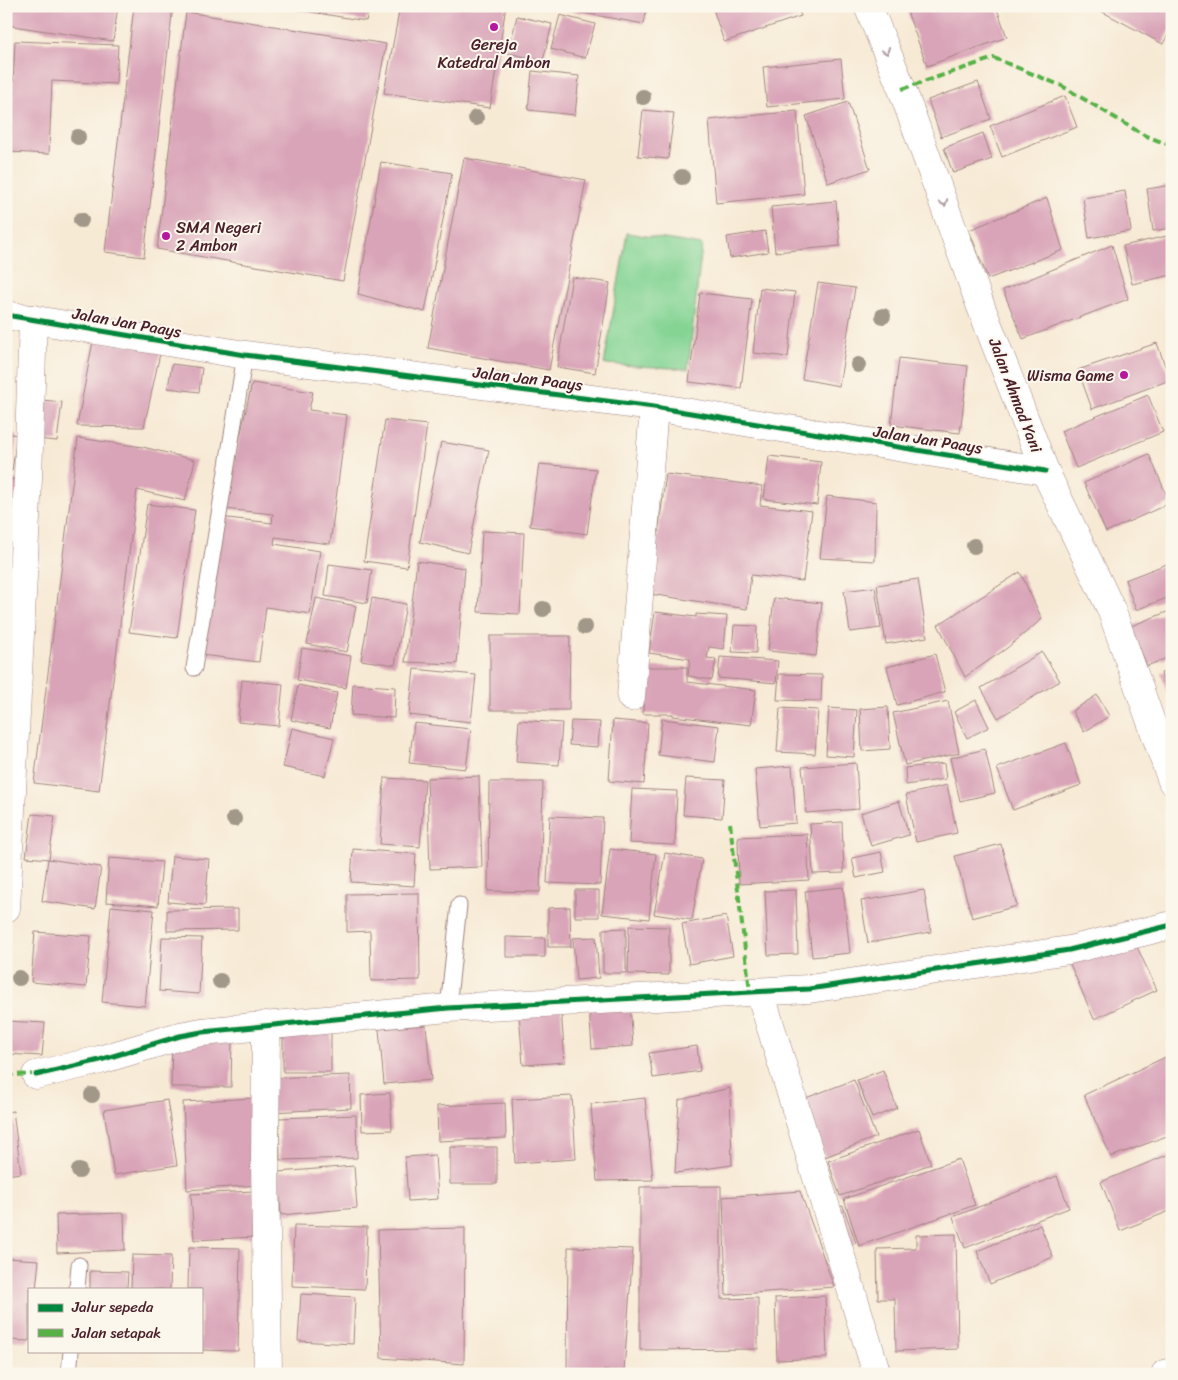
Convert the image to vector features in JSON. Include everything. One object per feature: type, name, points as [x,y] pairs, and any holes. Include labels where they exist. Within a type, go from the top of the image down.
[{"type":"main road","name":"Jalan Ahmad Yani","points":[[868,6],[902,89],[978,298],[1045,471],[1110,609],[1172,780]]},
{"type":"main road","name":"Jalan Jan Paays","points":[[6,315],[245,355],[654,407],[1045,471]]},
{"type":"main road","points":[[6,908],[28,478],[33,319]]},
{"type":"main road","points":[[631,697],[654,407]]},
{"type":"main road","points":[[36,1074],[100,1060],[180,1036],[448,1008],[809,989],[1069,950],[1172,925]]},
{"type":"main road","points":[[760,992],[877,1374]]},
{"type":"main road","points":[[266,1026],[265,1164],[268,1374]]},
{"type":"main road","points":[[1165,1374],[1172,1372]]},
{"type":"lane","points":[[194,668],[245,355]]},
{"type":"lane","points":[[448,1008],[459,905]]},
{"type":"lane","points":[[76,1288],[79,1265]]},
{"type":"lane","points":[[69,1374],[71,1352]]},
{"type":"green space","points":[[627,233],[702,245],[688,369],[604,364]]},
{"type":"building","points":[[7,6],[118,6],[113,41],[6,25]]},
{"type":"building","points":[[134,6],[173,6],[144,257],[105,252]]},
{"type":"building","points":[[274,6],[369,6],[366,21]]},
{"type":"building","points":[[400,6],[506,6],[490,108],[384,93]]},
{"type":"building","points":[[545,6],[647,6],[644,24]]},
{"type":"building","points":[[712,6],[797,6],[801,16],[724,42]]},
{"type":"building","points":[[905,6],[996,6],[1007,37],[927,66]]},
{"type":"building","points":[[1102,6],[1172,6],[1172,27],[1163,44],[1099,10]]},
{"type":"building","points":[[186,12],[386,44],[343,281],[157,249]]},
{"type":"building","points":[[560,15],[595,24],[585,58],[551,49]]},
{"type":"building","points":[[517,16],[552,24],[543,61],[508,53]]},
{"type":"building","points":[[15,41],[118,45],[116,84],[52,81],[49,154],[10,152]]},
{"type":"building","points":[[841,59],[845,99],[767,107],[763,67]]},
{"type":"building","points":[[532,71],[579,76],[575,115],[528,110]]},
{"type":"building","points":[[978,82],[991,119],[941,137],[928,100]]},
{"type":"building","points":[[1065,96],[1077,127],[1002,157],[990,126]]},
{"type":"building","points":[[848,102],[870,169],[828,183],[806,116]]},
{"type":"building","points":[[643,110],[674,113],[668,159],[638,156]]},
{"type":"building","points":[[797,111],[804,194],[716,203],[709,120]]},
{"type":"building","points":[[983,133],[992,159],[953,173],[944,148]]},
{"type":"building","points":[[464,158],[586,180],[549,370],[428,348]]},
{"type":"building","points":[[381,162],[452,173],[425,312],[358,294]]},
{"type":"building","points":[[1172,185],[1172,228],[1153,231],[1147,189]]},
{"type":"building","points":[[1125,191],[1131,231],[1089,238],[1083,198]]},
{"type":"building","points":[[1047,198],[1063,250],[988,279],[969,230]]},
{"type":"building","points":[[836,201],[840,246],[775,252],[771,207]]},
{"type":"building","points":[[765,231],[768,252],[730,258],[727,237]]},
{"type":"building","points":[[1171,235],[1172,275],[1132,284],[1123,246]]},
{"type":"building","points":[[1112,245],[1128,299],[1023,339],[1003,290]]},
{"type":"building","points":[[572,277],[610,283],[595,373],[557,367]]},
{"type":"building","points":[[818,283],[855,288],[839,386],[802,379]]},
{"type":"building","points":[[760,288],[795,292],[788,357],[753,353]]},
{"type":"building","points":[[700,293],[752,299],[741,388],[689,382]]},
{"type":"building","points":[[93,341],[161,349],[144,427],[77,426]]},
{"type":"building","name":"Wisma Game","points":[[1157,343],[1170,380],[1092,409],[1078,370]]},
{"type":"building","points":[[899,358],[968,366],[960,433],[891,425]]},
{"type":"building","points":[[172,364],[202,368],[199,392],[168,388]]},
{"type":"building","points":[[252,383],[313,392],[309,410],[347,415],[330,544],[275,537],[274,544],[320,551],[310,614],[266,607],[259,662],[201,655],[219,517],[272,523],[273,514],[224,509]]},
{"type":"building","points":[[1148,395],[1163,432],[1076,468],[1061,431]]},
{"type":"building","points":[[42,400],[62,402],[57,441],[37,439]]},
{"type":"building","points":[[385,420],[427,425],[407,567],[364,561]]},
{"type":"building","points":[[6,433],[17,435],[12,471],[6,470]]},
{"type":"building","points":[[78,438],[143,447],[195,460],[185,501],[137,490],[99,791],[34,783]]},
{"type":"building","points":[[441,442],[489,450],[468,553],[420,542]]},
{"type":"building","points":[[1149,454],[1170,503],[1106,532],[1084,483]]},
{"type":"building","points":[[769,456],[821,462],[817,505],[764,499]]},
{"type":"building","points":[[539,464],[596,469],[587,534],[530,526]]},
{"type":"building","points":[[666,474],[762,486],[760,505],[812,511],[803,581],[751,575],[747,609],[650,594]]},
{"type":"building","points":[[6,479],[20,480],[18,525],[6,525]]},
{"type":"building","points":[[827,496],[876,502],[875,561],[820,558]]},
{"type":"building","points":[[147,504],[195,510],[177,638],[129,632]]},
{"type":"building","points":[[482,531],[524,533],[520,614],[478,612]]},
{"type":"building","points":[[6,538],[14,539],[8,623],[6,623]]},
{"type":"building","points":[[417,561],[465,568],[457,664],[405,662]]},
{"type":"building","points":[[1172,562],[1172,596],[1136,610],[1125,580]]},
{"type":"building","points":[[329,564],[372,570],[367,603],[325,596]]},
{"type":"building","points":[[1020,572],[1042,619],[1007,648],[965,677],[938,625]]},
{"type":"building","points":[[918,579],[927,637],[886,644],[877,585]]},
{"type":"building","points":[[875,587],[881,628],[850,632],[844,591]]},
{"type":"building","points":[[316,598],[356,606],[347,652],[307,644]]},
{"type":"building","points":[[372,598],[406,604],[395,665],[361,660]]},
{"type":"building","points":[[774,598],[822,603],[816,656],[768,651]]},
{"type":"building","points":[[1172,610],[1172,656],[1147,666],[1131,626]]},
{"type":"building","points":[[655,612],[696,617],[696,614],[727,616],[724,649],[709,647],[707,658],[716,659],[712,680],[688,676],[690,659],[649,653]]},
{"type":"building","points":[[734,625],[757,626],[756,653],[732,652]]},
{"type":"building","points":[[490,636],[570,636],[569,710],[490,710]]},
{"type":"building","points":[[302,648],[351,656],[346,688],[297,680]]},
{"type":"building","points":[[1042,652],[1060,681],[998,718],[981,688]]},
{"type":"building","points":[[935,654],[945,692],[897,705],[887,667]]},
{"type":"building","points":[[720,657],[778,661],[776,683],[718,678]]},
{"type":"building","points":[[645,667],[687,667],[687,682],[756,690],[751,725],[673,716],[673,714],[643,714]]},
{"type":"building","points":[[414,669],[476,675],[471,722],[409,715]]},
{"type":"building","points":[[1172,669],[1172,705],[1171,705],[1161,673]]},
{"type":"building","points":[[779,674],[822,675],[821,701],[777,700]]},
{"type":"building","points":[[242,680],[283,684],[279,726],[238,722]]},
{"type":"building","points":[[353,684],[395,687],[394,718],[351,715]]},
{"type":"building","points":[[298,685],[337,693],[330,728],[291,720]]},
{"type":"building","points":[[1097,695],[1109,716],[1084,732],[1072,711]]},
{"type":"building","points":[[976,700],[989,727],[967,738],[954,712]]},
{"type":"building","points":[[948,701],[959,753],[905,765],[893,713]]},
{"type":"building","points":[[888,707],[890,749],[862,751],[860,709]]},
{"type":"building","points":[[780,708],[818,710],[815,754],[777,752]]},
{"type":"building","points":[[829,708],[857,710],[854,757],[826,755]]},
{"type":"building","points":[[662,719],[719,726],[715,762],[658,755]]},
{"type":"building","points":[[519,720],[562,723],[559,765],[516,762]]},
{"type":"building","points":[[613,720],[648,723],[644,784],[609,781]]},
{"type":"building","points":[[571,721],[600,722],[598,747],[569,745]]},
{"type":"building","points":[[414,723],[471,729],[466,769],[409,763]]},
{"type":"building","points":[[292,728],[334,738],[325,776],[283,767]]},
{"type":"building","points":[[1066,743],[1081,785],[1013,810],[997,768]]},
{"type":"building","points":[[985,749],[995,793],[960,801],[950,758]]},
{"type":"building","points":[[856,763],[859,809],[806,813],[802,767]]},
{"type":"building","points":[[944,763],[946,779],[906,785],[905,768]]},
{"type":"building","points":[[792,766],[796,823],[760,826],[755,769]]},
{"type":"building","points":[[479,776],[482,867],[430,869],[427,778]]},
{"type":"building","points":[[384,778],[425,780],[420,847],[380,844]]},
{"type":"building","points":[[686,778],[725,780],[722,818],[683,815]]},
{"type":"building","points":[[489,782],[543,782],[540,892],[488,891]]},
{"type":"building","points":[[947,785],[957,833],[916,842],[906,795]]},
{"type":"building","points":[[632,789],[677,791],[675,845],[629,843]]},
{"type":"building","points":[[899,801],[909,835],[871,846],[861,813]]},
{"type":"building","points":[[32,814],[55,816],[49,859],[26,857]]},
{"type":"building","points":[[550,816],[603,818],[600,885],[547,883]]},
{"type":"building","points":[[842,822],[844,873],[813,874],[810,824]]},
{"type":"building","points":[[807,834],[809,880],[739,884],[738,837]]},
{"type":"building","points":[[1001,844],[1017,906],[972,918],[955,856]]},
{"type":"building","points":[[353,849],[416,854],[414,886],[351,882]]},
{"type":"building","points":[[610,849],[656,854],[649,919],[602,914]]},
{"type":"building","points":[[881,852],[885,872],[856,878],[852,858]]},
{"type":"building","points":[[665,853],[702,859],[692,920],[654,914]]},
{"type":"building","points":[[172,856],[209,859],[205,905],[168,902]]},
{"type":"building","points":[[109,858],[162,862],[158,906],[106,902]]},
{"type":"building","points":[[48,859],[101,867],[95,909],[42,901]]},
{"type":"building","points":[[843,887],[850,953],[812,957],[805,891]]},
{"type":"building","points":[[575,890],[599,890],[599,917],[575,917]]},
{"type":"building","points":[[796,890],[798,954],[768,955],[765,891]]},
{"type":"building","points":[[924,890],[931,932],[868,943],[861,901]]},
{"type":"building","points":[[419,893],[420,980],[371,981],[370,931],[347,932],[347,894]]},
{"type":"building","points":[[111,906],[154,910],[145,1006],[102,1002]]},
{"type":"building","points":[[570,907],[571,947],[548,947],[548,908]]},
{"type":"building","points":[[238,909],[238,930],[167,931],[167,910]]},
{"type":"building","points":[[726,916],[733,956],[689,964],[682,924]]},
{"type":"building","points":[[629,926],[669,927],[669,975],[628,974]]},
{"type":"building","points":[[626,928],[626,973],[603,973],[603,929]]},
{"type":"building","points":[[35,932],[91,936],[86,987],[31,982]]},
{"type":"building","points":[[1132,936],[1157,990],[1094,1019],[1070,964]]},
{"type":"building","points":[[162,937],[202,938],[199,994],[159,991]]},
{"type":"building","points":[[506,937],[545,938],[545,957],[506,957]]},
{"type":"building","points":[[596,937],[599,978],[576,980],[573,938]]},
{"type":"building","points":[[630,1004],[633,1046],[592,1049],[589,1007]]},
{"type":"building","points":[[561,1009],[565,1062],[523,1065],[519,1012]]},
{"type":"building","points":[[6,1021],[45,1023],[42,1056],[6,1054]]},
{"type":"building","points":[[426,1025],[431,1080],[384,1084],[379,1029]]},
{"type":"building","points":[[283,1031],[331,1031],[331,1072],[283,1072]]},
{"type":"building","points":[[172,1040],[232,1040],[231,1087],[171,1087]]},
{"type":"building","points":[[697,1046],[700,1071],[653,1078],[649,1053]]},
{"type":"building","points":[[1172,1054],[1172,1134],[1111,1157],[1084,1095]]},
{"type":"building","points":[[883,1070],[897,1108],[872,1118],[857,1080]]},
{"type":"building","points":[[350,1075],[351,1108],[271,1112],[269,1078]]},
{"type":"building","points":[[854,1080],[876,1137],[825,1157],[803,1099]]},
{"type":"building","points":[[730,1088],[732,1165],[675,1173],[679,1100]]},
{"type":"building","points":[[390,1093],[392,1130],[362,1131],[361,1095]]},
{"type":"building","points":[[572,1096],[576,1159],[515,1163],[512,1099]]},
{"type":"building","points":[[254,1098],[259,1185],[187,1190],[183,1102]]},
{"type":"building","points":[[645,1098],[653,1180],[597,1181],[591,1104]]},
{"type":"building","points":[[167,1100],[177,1165],[114,1175],[104,1110]]},
{"type":"building","points":[[505,1103],[506,1138],[438,1141],[437,1106]]},
{"type":"building","points":[[13,1111],[21,1173],[6,1175],[6,1112]]},
{"type":"building","points":[[356,1115],[357,1158],[280,1160],[279,1118]]},
{"type":"building","points":[[919,1129],[931,1164],[840,1196],[828,1161]]},
{"type":"building","points":[[450,1147],[497,1147],[497,1184],[450,1184]]},
{"type":"building","points":[[1172,1153],[1172,1210],[1120,1231],[1101,1182]]},
{"type":"building","points":[[435,1155],[438,1199],[408,1201],[405,1157]]},
{"type":"building","points":[[959,1159],[975,1205],[859,1246],[844,1199]]},
{"type":"building","points":[[354,1166],[357,1208],[281,1215],[278,1172]]},
{"type":"building","points":[[1057,1176],[1069,1208],[965,1248],[953,1217]]},
{"type":"building","points":[[721,1186],[721,1299],[758,1298],[758,1349],[640,1350],[640,1187]]},
{"type":"building","points":[[254,1191],[257,1237],[194,1240],[191,1194]]},
{"type":"building","points":[[800,1191],[834,1287],[726,1295],[723,1197]]},
{"type":"building","points":[[843,1206],[856,1243],[841,1248],[829,1211]]},
{"type":"building","points":[[124,1213],[125,1250],[57,1253],[56,1215]]},
{"type":"building","points":[[294,1225],[367,1227],[365,1289],[292,1286]]},
{"type":"building","points":[[1040,1225],[1053,1257],[990,1284],[977,1251]]},
{"type":"building","points":[[465,1228],[464,1364],[381,1358],[378,1230]]},
{"type":"building","points":[[956,1234],[958,1349],[896,1351],[895,1299],[878,1299],[877,1249],[916,1248],[916,1235]]},
{"type":"building","points":[[189,1247],[240,1248],[238,1351],[202,1350],[202,1288],[188,1288]]},
{"type":"building","points":[[568,1247],[633,1249],[624,1371],[567,1370]]},
{"type":"building","points":[[132,1255],[171,1256],[170,1288],[131,1288]]},
{"type":"building","points":[[6,1258],[39,1260],[36,1288],[28,1288],[28,1341],[6,1340]]},
{"type":"building","points":[[90,1271],[128,1272],[127,1288],[90,1288]]},
{"type":"building","points":[[301,1294],[355,1297],[353,1344],[298,1341]]},
{"type":"building","points":[[825,1296],[827,1358],[777,1360],[775,1298]]},
{"type":"marked path","points":[[902,89],[994,58],[1062,86],[1144,135],[1172,146]]},
{"type":"marked path","points":[[730,823],[750,992]]},
{"type":"marked path","points":[[6,1075],[40,1074]]},
{"type":"cycle path","points":[[6,315],[245,355],[654,407],[1045,471]]},
{"type":"cycle path","points":[[36,1075],[100,1060],[180,1036],[202,1032],[448,1008],[809,989],[1069,950],[1172,925]]},
{"type":"place","name":"Gereja Katedral Ambon","points":[[494,27]]},
{"type":"place","name":"SMA Negeri 2 Ambon","points":[[166,236]]},
{"type":"place","name":"Wisma Game","points":[[1124,375]]}]
